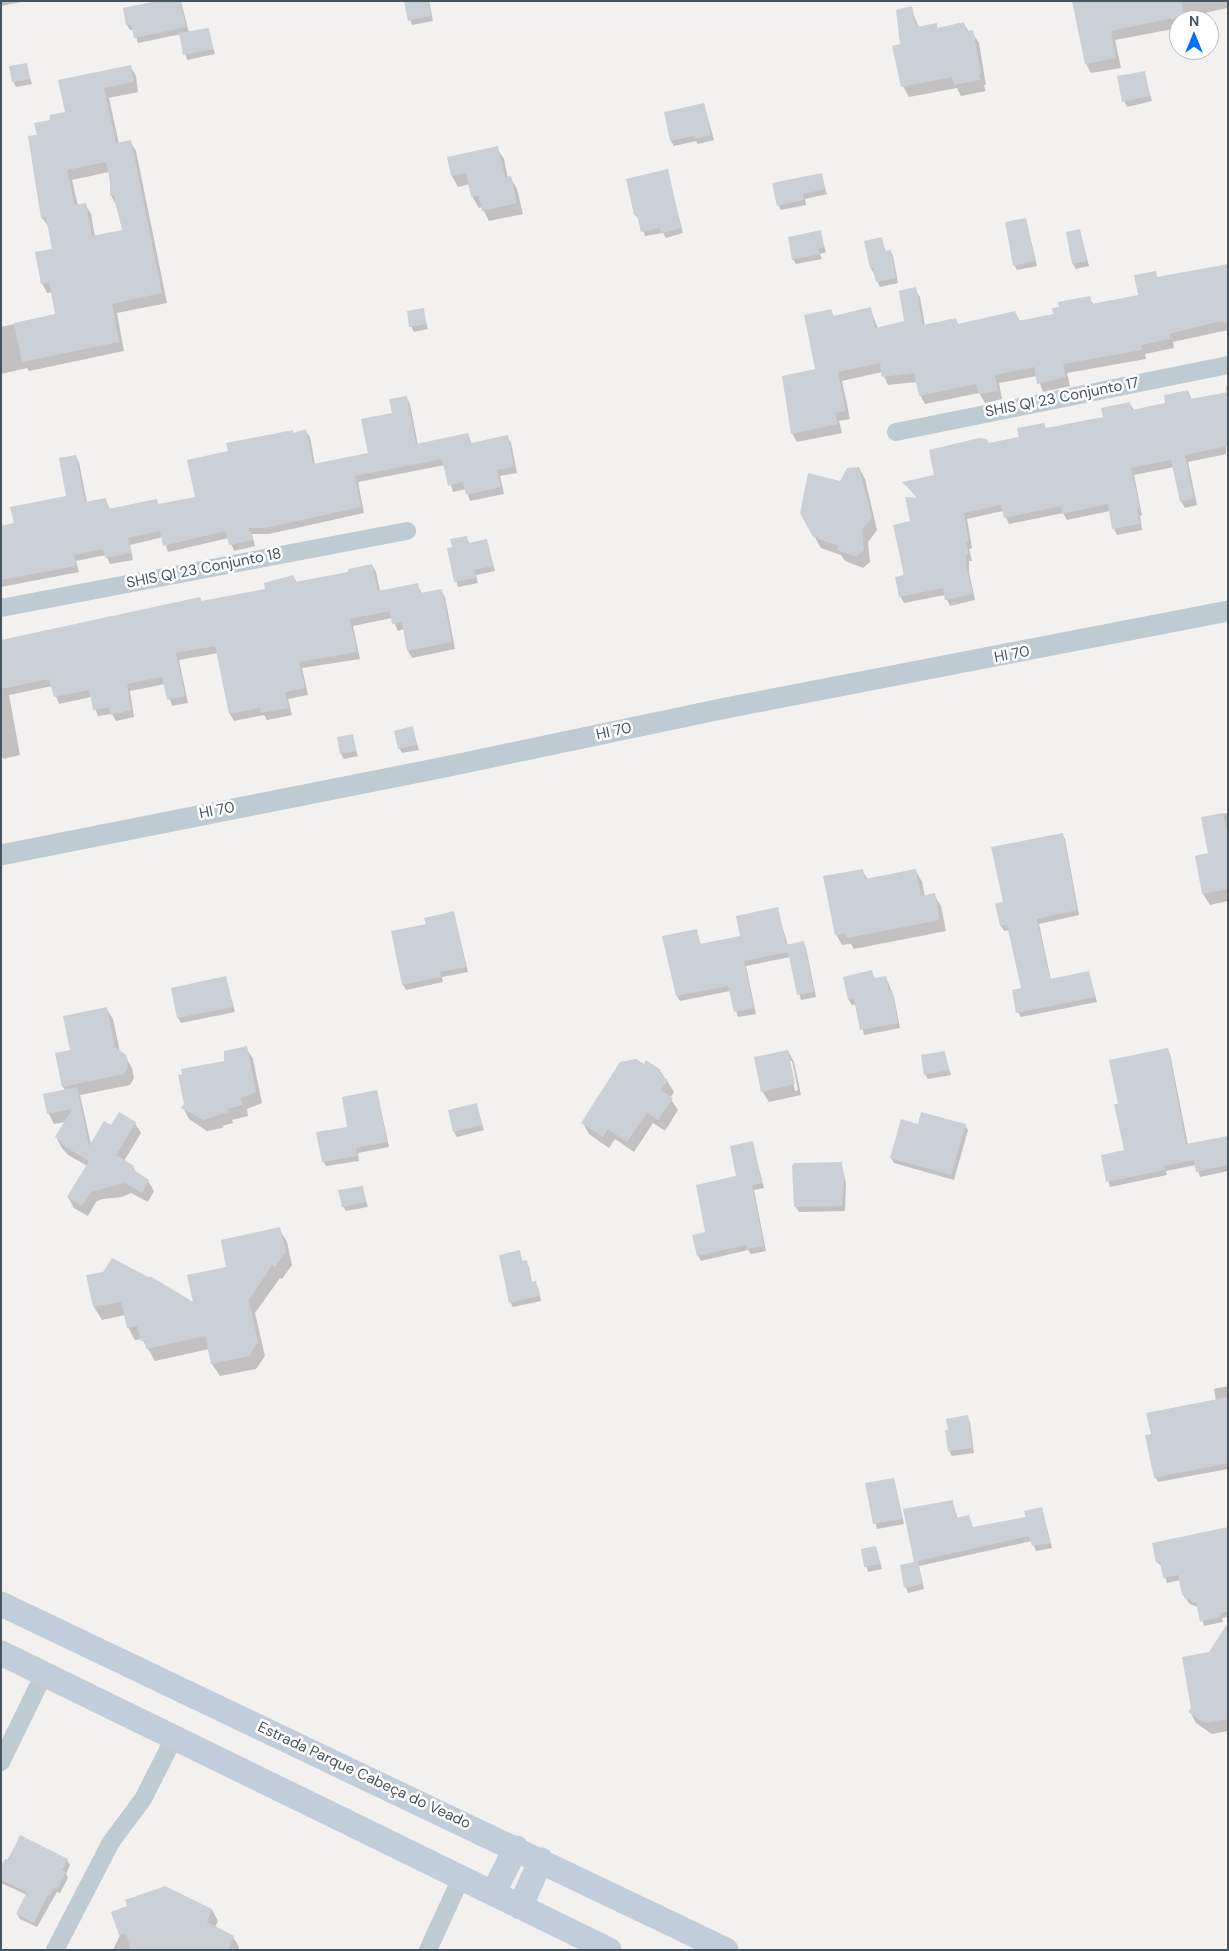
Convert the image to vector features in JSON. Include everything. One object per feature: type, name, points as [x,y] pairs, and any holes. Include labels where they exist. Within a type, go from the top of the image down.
[{"type":"main road","name":"Estrada Parque Cabeça do Veado","points":[[1,1604],[516,1848],[726,1950]]},
{"type":"main road","points":[[1,1653],[493,1893],[520,1907],[576,1942],[609,1950]]},
{"type":"main road","points":[[493,1893],[516,1848]]},
{"type":"main road","points":[[520,1907],[541,1860]]},
{"type":"street","name":"SHIS QI 23 Conjunto 17","points":[[896,432],[1228,365]]},
{"type":"street","name":"SHIS QI 23 Conjunto 18","points":[[1,608],[407,531]]},
{"type":"street","name":"HI 70","points":[[1,855],[440,768],[726,708],[1228,611]]},
{"type":"street","points":[[1,1762],[44,1674]]},
{"type":"street","points":[[55,1950],[111,1842],[143,1799],[174,1738]]},
{"type":"street","points":[[428,1950],[462,1878]]},
{"type":"building","points":[[157,1],[181,1],[186,27],[134,38],[131,25],[126,26],[123,8]]},
{"type":"building","points":[[404,1],[428,1],[431,16],[408,21]]},
{"type":"building","points":[[1072,1],[1181,1],[1183,10],[1169,10],[1169,19],[1111,31],[1116,58],[1085,64]]},
{"type":"building","points":[[912,6],[916,27],[937,23],[937,28],[964,22],[966,31],[973,30],[981,74],[979,74],[980,80],[954,85],[952,77],[901,87],[892,46],[900,44],[896,10]]},
{"type":"building","points":[[209,28],[213,49],[183,55],[179,33]]},
{"type":"building","points":[[27,63],[30,79],[12,82],[9,66]]},
{"type":"building","points":[[131,65],[134,82],[104,88],[116,143],[131,140],[162,293],[112,304],[119,342],[22,362],[14,323],[55,314],[49,282],[41,284],[35,252],[52,249],[46,217],[41,218],[28,136],[37,135],[34,123],[50,120],[50,115],[65,112],[58,80]],"holes":[[[106,162],[110,180],[110,196],[114,195],[122,230],[92,236],[86,203],[75,205],[67,170]]]},
{"type":"building","points":[[1145,71],[1150,96],[1122,102],[1117,76]]},
{"type":"building","points":[[704,103],[711,135],[694,139],[693,136],[670,141],[664,112]]},
{"type":"building","points":[[498,146],[505,177],[511,176],[517,203],[482,211],[479,196],[471,197],[466,173],[451,176],[447,157]]},
{"type":"building","points":[[668,169],[681,228],[662,233],[659,228],[641,232],[637,215],[634,215],[626,179]]},
{"type":"building","points":[[822,173],[825,189],[803,194],[804,200],[777,206],[772,183]]},
{"type":"building","points":[[1026,218],[1035,261],[1013,266],[1005,222]]},
{"type":"building","points":[[1080,229],[1087,261],[1072,264],[1066,232]]},
{"type":"building","points":[[821,230],[824,247],[818,249],[820,254],[792,260],[788,237]]},
{"type":"building","points":[[882,237],[885,251],[891,250],[896,278],[876,282],[873,268],[870,268],[864,241]]},
{"type":"building","points":[[1228,264],[1228,322],[1217,322],[1169,334],[1170,339],[1141,345],[1142,350],[1063,364],[1066,377],[1037,384],[1034,367],[995,375],[998,391],[979,394],[976,384],[919,396],[914,373],[882,377],[880,363],[838,372],[846,411],[835,413],[838,424],[791,434],[782,376],[815,369],[804,315],[831,309],[833,316],[871,307],[875,328],[904,321],[899,291],[916,287],[923,325],[956,318],[958,324],[1015,311],[1018,321],[1053,314],[1052,308],[1059,307],[1058,302],[1090,296],[1092,304],[1138,295],[1134,275],[1156,271],[1157,277]]},
{"type":"building","points":[[424,308],[426,324],[409,327],[407,311]]},
{"type":"building","points":[[1188,390],[1190,399],[1228,392],[1228,446],[1185,455],[1194,499],[1180,502],[1171,460],[1131,468],[1140,508],[1137,509],[1140,524],[1112,529],[1108,504],[1062,514],[1061,506],[1004,518],[1001,505],[964,513],[969,542],[966,542],[969,554],[966,555],[966,565],[973,594],[945,600],[943,588],[899,597],[895,577],[904,575],[893,525],[910,521],[905,497],[918,498],[902,482],[934,475],[929,450],[979,438],[987,439],[988,443],[1019,437],[1017,428],[1044,423],[1046,428],[1103,417],[1101,408],[1130,402],[1132,410],[1165,403],[1164,395]]},
{"type":"building","points":[[407,396],[416,444],[468,433],[471,443],[508,435],[514,467],[497,470],[501,487],[466,495],[463,482],[448,486],[442,459],[355,476],[361,507],[265,528],[249,528],[253,540],[229,545],[226,531],[163,546],[160,531],[128,538],[131,553],[105,558],[103,549],[74,555],[76,566],[1,580],[1,526],[14,523],[10,507],[66,496],[59,458],[76,455],[85,502],[106,498],[108,509],[157,499],[158,504],[195,497],[187,460],[228,451],[226,443],[293,430],[293,433],[306,429],[313,464],[368,453],[361,419],[392,413],[389,399]]},
{"type":"building","points":[[859,467],[872,518],[862,530],[864,550],[856,557],[837,550],[839,546],[813,537],[800,513],[808,473],[840,481],[847,468]]},
{"type":"building","points":[[467,536],[468,543],[487,539],[493,566],[474,570],[476,578],[454,582],[447,548],[452,547],[450,539]]},
{"type":"building","points":[[372,564],[378,591],[418,583],[420,593],[442,589],[452,642],[407,651],[402,622],[392,624],[390,611],[350,619],[357,652],[299,662],[305,688],[285,692],[289,708],[261,713],[260,708],[229,714],[215,646],[176,653],[185,696],[167,700],[162,677],[127,684],[131,710],[111,715],[109,707],[93,710],[89,690],[54,697],[49,679],[1,689],[1,640],[200,597],[201,601],[265,589],[264,583],[293,575],[295,582],[348,572],[348,569]]},
{"type":"building","points":[[413,726],[417,745],[398,749],[394,731]]},
{"type":"building","points":[[353,734],[356,751],[340,754],[337,737]]},
{"type":"building","points":[[1223,813],[1228,836],[1228,889],[1202,894],[1195,856],[1208,853],[1201,817]]},
{"type":"building","points":[[1063,833],[1077,910],[1037,919],[1050,979],[1089,971],[1095,997],[1016,1013],[1012,990],[1021,988],[1007,925],[1000,926],[995,903],[1003,902],[991,847]]},
{"type":"building","points":[[863,869],[865,879],[916,869],[921,896],[935,893],[940,920],[847,938],[845,933],[835,935],[823,876]]},
{"type":"building","points":[[778,907],[786,945],[804,941],[814,992],[797,995],[788,952],[744,961],[754,1008],[734,1012],[728,986],[676,996],[662,936],[697,929],[700,944],[740,936],[736,916]]},
{"type":"building","points":[[454,911],[466,967],[440,972],[441,977],[402,985],[391,931],[426,924],[424,918]]},
{"type":"building","points":[[872,970],[874,978],[886,976],[889,991],[892,990],[898,1023],[860,1030],[854,999],[848,1000],[843,977]]},
{"type":"building","points":[[226,976],[233,1007],[177,1018],[171,988]]},
{"type":"building","points":[[107,1007],[115,1047],[126,1055],[128,1067],[124,1074],[62,1087],[55,1053],[70,1050],[63,1016]]},
{"type":"building","points":[[247,1046],[256,1092],[241,1098],[243,1105],[227,1109],[228,1112],[203,1120],[181,1108],[184,1104],[178,1075],[182,1074],[181,1069],[224,1061],[224,1051]]},
{"type":"building","points":[[1168,1048],[1186,1144],[1228,1136],[1228,1165],[1196,1172],[1194,1160],[1164,1166],[1165,1170],[1106,1182],[1101,1155],[1124,1150],[1114,1104],[1118,1104],[1109,1060]]},
{"type":"building","points":[[788,1050],[795,1084],[761,1092],[754,1057]]},
{"type":"building","points":[[945,1051],[949,1070],[924,1075],[921,1055]]},
{"type":"building","points":[[636,1059],[644,1064],[646,1060],[661,1070],[659,1073],[668,1080],[661,1090],[673,1098],[658,1120],[647,1113],[627,1142],[608,1129],[603,1137],[581,1123],[620,1062]]},
{"type":"building","points":[[77,1087],[89,1146],[104,1121],[111,1125],[119,1112],[136,1122],[116,1155],[134,1166],[132,1169],[149,1180],[142,1193],[124,1183],[91,1192],[82,1206],[67,1197],[89,1161],[61,1144],[62,1142],[55,1137],[72,1109],[47,1114],[43,1094]]},
{"type":"building","points":[[377,1090],[387,1142],[356,1148],[357,1156],[322,1162],[316,1132],[347,1127],[342,1097]]},
{"type":"building","points":[[477,1103],[482,1125],[453,1132],[448,1110]]},
{"type":"building","points":[[921,1112],[966,1124],[951,1175],[890,1158],[901,1119],[918,1124]]},
{"type":"building","points":[[753,1141],[762,1183],[752,1185],[764,1246],[747,1249],[746,1245],[697,1256],[692,1235],[705,1232],[696,1185],[736,1176],[730,1146]]},
{"type":"building","points":[[842,1162],[844,1177],[842,1206],[794,1207],[792,1166],[794,1163]]},
{"type":"building","points":[[363,1186],[366,1202],[342,1207],[338,1190]]},
{"type":"building","points":[[280,1227],[286,1251],[275,1267],[272,1265],[249,1300],[258,1342],[249,1356],[211,1364],[205,1336],[146,1349],[145,1341],[141,1341],[137,1326],[127,1328],[121,1302],[93,1307],[86,1275],[103,1272],[112,1258],[148,1277],[152,1277],[193,1302],[187,1275],[226,1267],[221,1240]]},
{"type":"building","points":[[520,1250],[522,1261],[527,1260],[531,1282],[536,1281],[539,1296],[509,1303],[499,1255]]},
{"type":"building","points":[[1228,1397],[1228,1463],[1154,1478],[1145,1435],[1151,1434],[1146,1413]]},
{"type":"building","points":[[968,1415],[972,1448],[948,1451],[945,1430],[948,1430],[946,1419]]},
{"type":"building","points":[[894,1478],[902,1519],[873,1524],[865,1483]]},
{"type":"building","points":[[953,1500],[956,1518],[969,1515],[973,1527],[1026,1517],[1024,1511],[1042,1507],[1050,1543],[1032,1546],[1029,1536],[914,1562],[903,1509]]},
{"type":"building","points":[[1228,1527],[1228,1612],[1220,1613],[1221,1617],[1200,1622],[1196,1602],[1191,1603],[1190,1598],[1186,1599],[1185,1595],[1182,1595],[1178,1575],[1163,1578],[1160,1562],[1156,1563],[1152,1543]]},
{"type":"building","points":[[876,1546],[880,1564],[864,1567],[861,1549]]},
{"type":"building","points":[[918,1561],[922,1584],[904,1588],[900,1565]]},
{"type":"building","points":[[1228,1623],[1228,1719],[1205,1723],[1188,1712],[1191,1708],[1182,1657],[1209,1652]]},
{"type":"building","points":[[20,1835],[68,1859],[62,1870],[66,1872],[57,1889],[54,1887],[50,1896],[48,1895],[34,1923],[16,1914],[27,1892],[1,1880],[1,1867],[5,1859],[8,1860]]},
{"type":"building","points":[[165,1886],[212,1909],[207,1922],[234,1936],[228,1950],[131,1950],[126,1933],[119,1935],[111,1912],[127,1906],[125,1900]]}]
